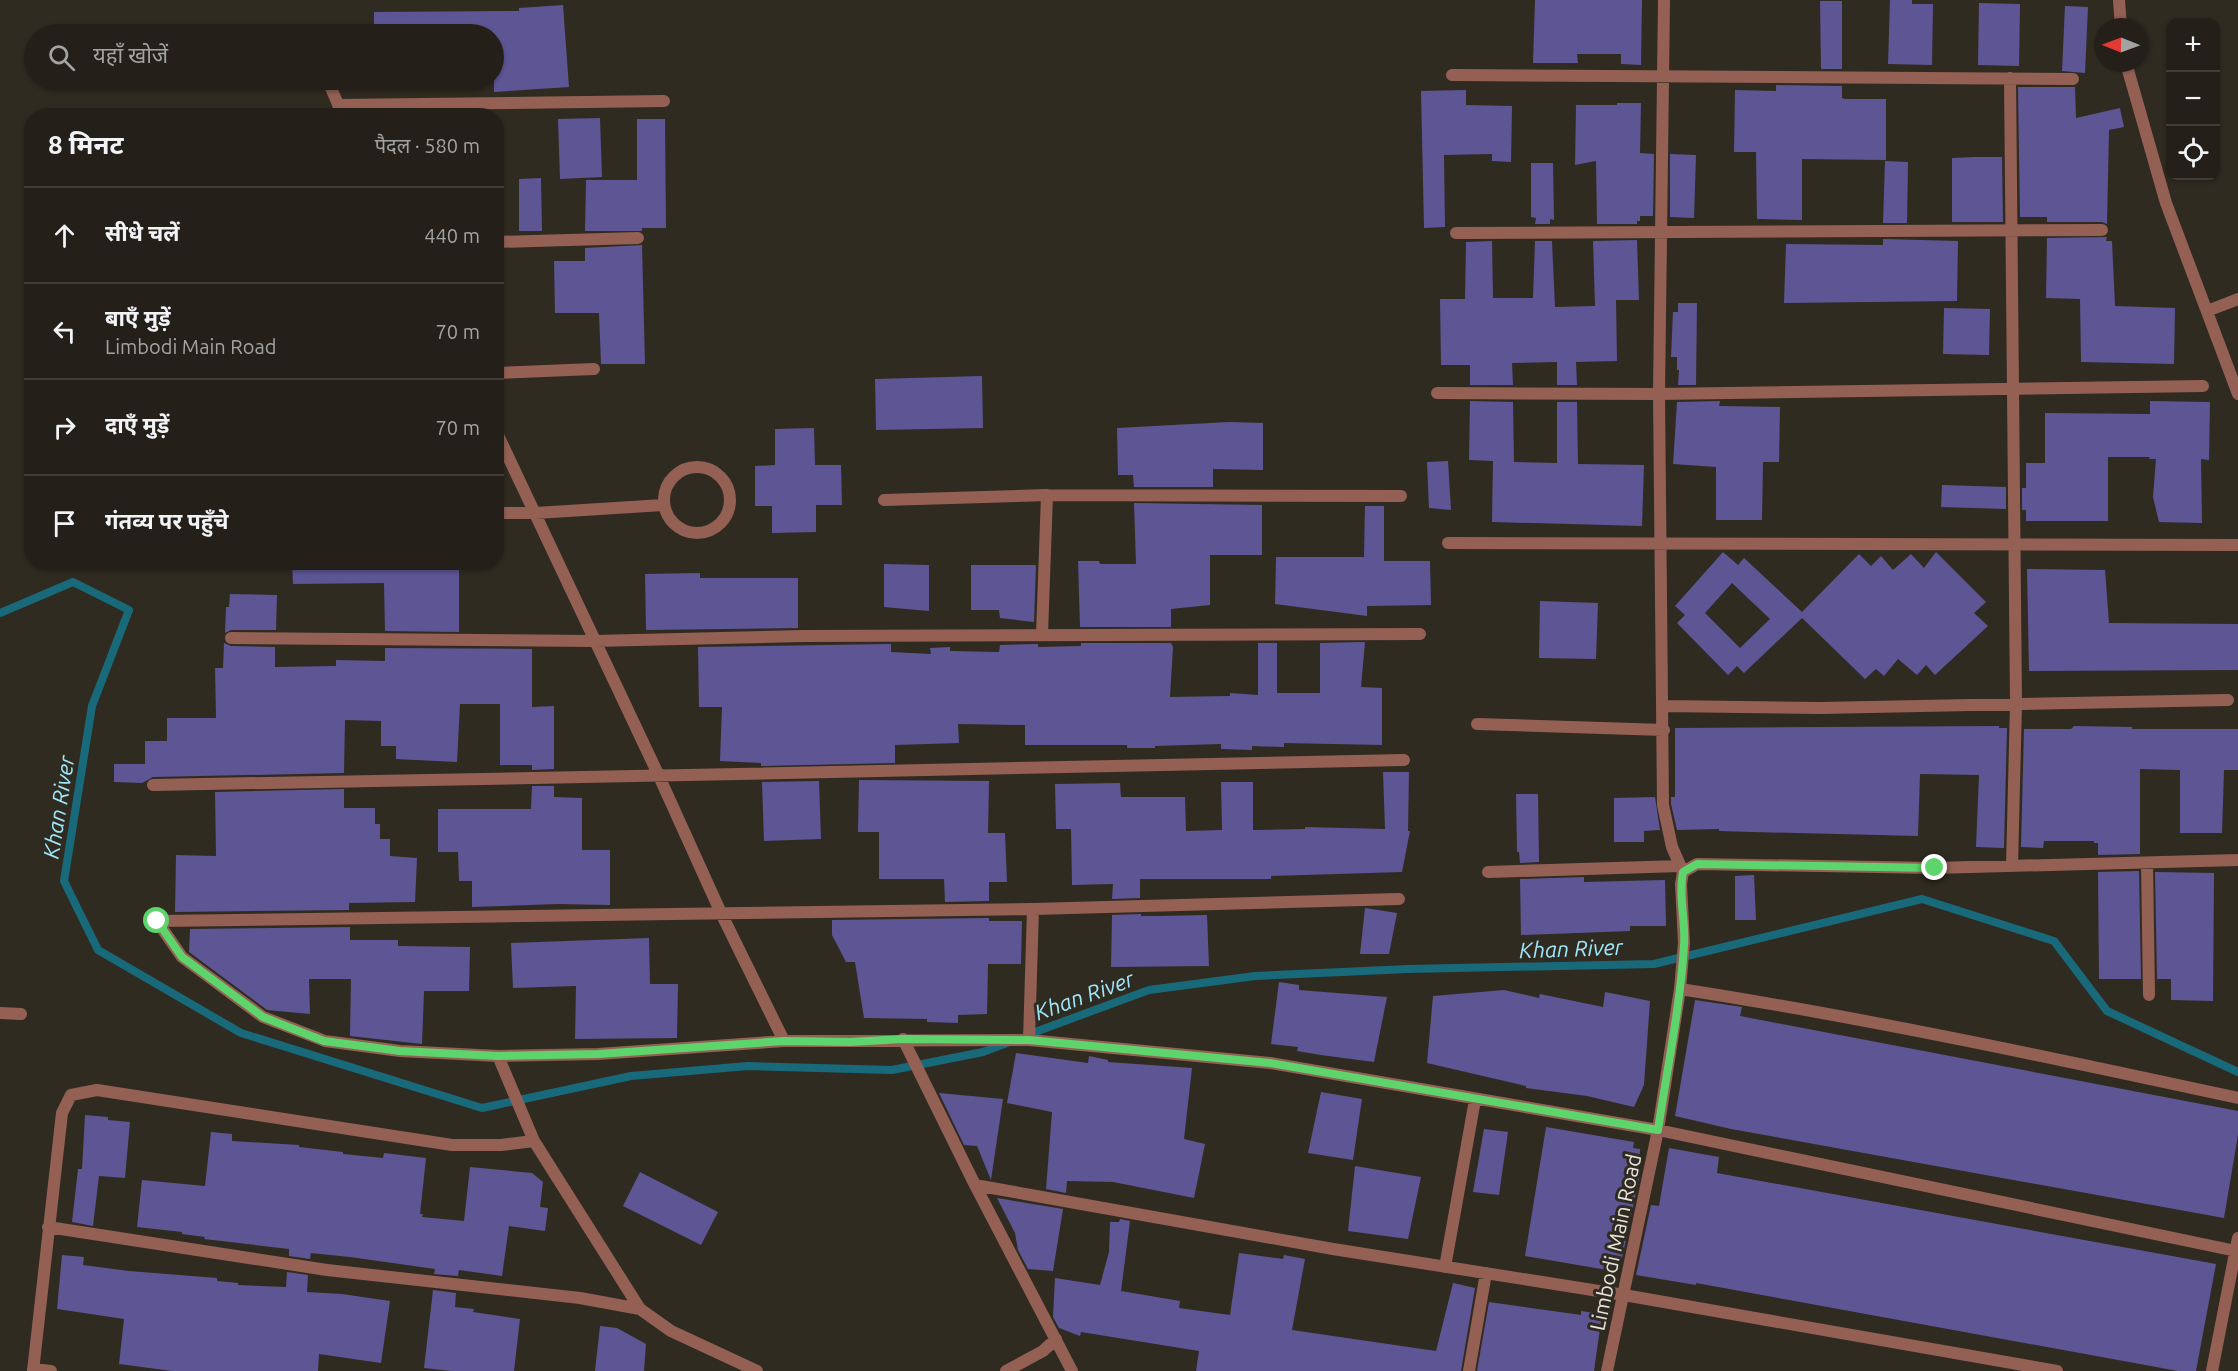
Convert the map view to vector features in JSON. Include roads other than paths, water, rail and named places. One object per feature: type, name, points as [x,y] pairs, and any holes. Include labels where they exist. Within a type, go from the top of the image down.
[{"type":"street","points":[[1664,0],[1659,394],[1664,706],[1663,805],[1672,847],[1682,869]]},
{"type":"street","points":[[2119,0],[2120,18]]},
{"type":"street","points":[[2129,72],[2166,202],[2238,394]]},
{"type":"street","points":[[1452,75],[2073,79]]},
{"type":"street","points":[[2010,78],[2016,704],[2012,866]]},
{"type":"street","points":[[332,90],[340,108]]},
{"type":"street","points":[[413,108],[664,101]]},
{"type":"street","points":[[1456,233],[2102,230]]},
{"type":"street","points":[[504,242],[638,238]]},
{"type":"street","points":[[2207,311],[2238,300]]},
{"type":"street","points":[[504,373],[594,369]]},
{"type":"street","points":[[1437,393],[1659,394],[2203,386]]},
{"type":"street","points":[[504,447],[721,913],[784,1041]]},
{"type":"street","points":[[689,467],[711,470],[727,484],[730,494],[730,505],[722,522],[708,532],[698,534],[679,529],[671,522],[663,505],[664,492],[670,479],[689,467]]},
{"type":"street","points":[[1042,634],[1047,495]]},
{"type":"street","points":[[884,500],[1047,495],[1401,496]]},
{"type":"street","points":[[504,513],[663,505]]},
{"type":"street","points":[[1448,543],[2238,545]]},
{"type":"street","points":[[231,639],[594,641],[803,636],[1420,634]]},
{"type":"street","points":[[1664,706],[1820,708],[2228,700]]},
{"type":"street","points":[[1478,724],[1664,729]]},
{"type":"street","points":[[153,784],[658,774],[1039,770],[1404,760]]},
{"type":"street","points":[[1488,872],[1682,869],[1697,864],[1935,868],[2238,860]]},
{"type":"street","points":[[2147,863],[2149,995]]},
{"type":"street","name":"Limbodi Main Road","points":[[1607,1371],[1658,1130],[1680,985],[1684,943],[1682,869]]},
{"type":"street","points":[[1399,899],[1033,909],[157,921],[182,957],[263,1017],[324,1041],[400,1051],[498,1056],[598,1054],[784,1041],[1029,1040],[1270,1063],[1658,1130],[2237,1244],[2212,1371]]},
{"type":"street","points":[[1029,1040],[1033,909]]},
{"type":"street","points":[[1680,985],[2238,1098]]},
{"type":"street","points":[[0,1013],[21,1014]]},
{"type":"street","points":[[903,1039],[975,1185],[1072,1371]]},
{"type":"street","points":[[498,1056],[534,1141],[640,1309],[671,1331],[757,1371]]},
{"type":"street","points":[[51,1371],[33,1370],[62,1113],[71,1095],[97,1090],[452,1145],[501,1145],[534,1141]]},
{"type":"street","points":[[1445,1267],[1475,1100]]},
{"type":"street","points":[[975,1185],[2057,1371]]},
{"type":"street","points":[[48,1227],[327,1270],[580,1298],[640,1309]]},
{"type":"street","points":[[1469,1371],[1486,1273]]},
{"type":"street","points":[[1006,1371],[1042,1351],[1056,1339]]},
{"type":"waterway","name":"Khan River","points":[[0,613],[73,582],[129,610],[92,706],[64,881],[98,950],[241,1033],[482,1108],[631,1076],[748,1066],[892,1070],[983,1052],[1007,1043]]},
{"type":"waterway","name":"Khan River","points":[[1027,1035],[1149,990],[1255,976],[1408,969],[1654,964],[1922,899],[2054,941],[2107,1011],[2238,1072]]}]
